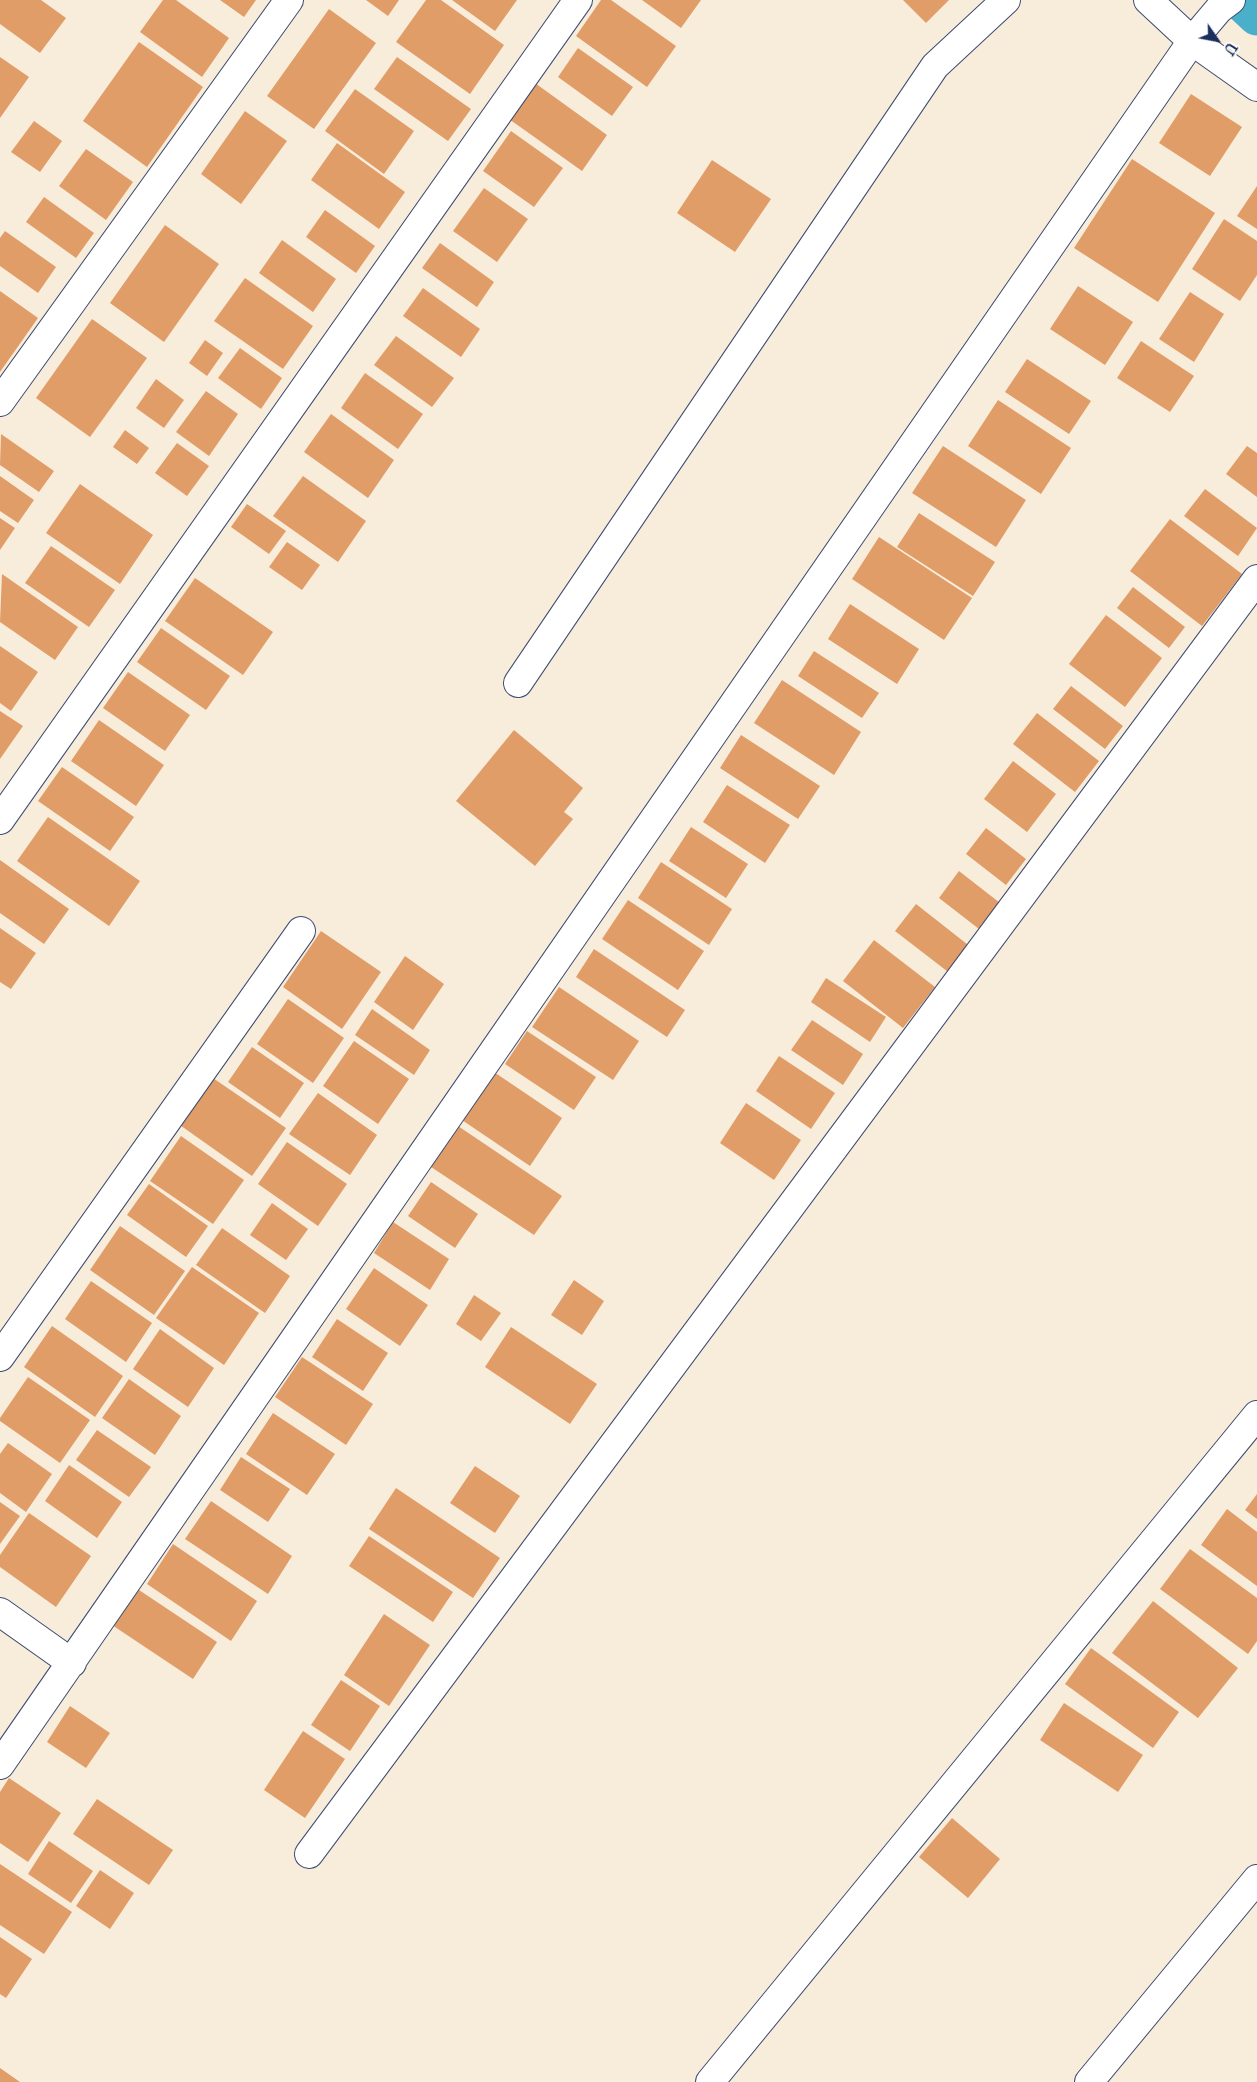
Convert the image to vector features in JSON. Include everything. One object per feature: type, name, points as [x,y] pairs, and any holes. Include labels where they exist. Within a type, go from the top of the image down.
[{"type":"street","points":[[0,402],[289,0]]},
{"type":"street","points":[[0,820],[578,0]]},
{"type":"street","points":[[518,683],[935,66],[1006,0]]},
{"type":"street","points":[[1148,0],[1192,41],[1257,87]]},
{"type":"street","points":[[0,1765],[1192,41],[1225,5]]},
{"type":"street","points":[[309,1854],[1257,579]]},
{"type":"street","points":[[0,1358],[300,931]]},
{"type":"street","points":[[710,2082],[1257,1415]]},
{"type":"street","points":[[0,1612],[72,1663]]},
{"type":"street","points":[[1089,2082],[1257,1879]]},
{"type":"building","points":[[0,0],[41,0],[66,18],[40,53],[0,24]]},
{"type":"building","points":[[163,0],[176,0],[229,38],[202,77],[140,32]]},
{"type":"building","points":[[220,0],[256,0],[244,17]]},
{"type":"building","points":[[366,0],[399,0],[388,16]]},
{"type":"building","points":[[426,0],[441,0],[504,45],[470,94],[396,42]]},
{"type":"building","points":[[452,0],[517,0],[495,31]]},
{"type":"building","points":[[601,0],[611,0],[676,46],[647,87],[576,36]]},
{"type":"building","points":[[642,0],[701,0],[681,28]]},
{"type":"building","points":[[903,0],[949,0],[926,23]]},
{"type":"building","points":[[329,9],[376,43],[314,129],[267,96]]},
{"type":"building","points":[[139,42],[203,87],[147,167],[83,121]]},
{"type":"building","points":[[578,48],[633,87],[612,116],[558,77]]},
{"type":"building","points":[[0,57],[29,77],[0,118]]},
{"type":"building","points":[[397,57],[471,109],[448,141],[374,89]]},
{"type":"building","points":[[528,78],[607,135],[582,171],[502,114]]},
{"type":"building","points":[[355,89],[414,131],[384,174],[325,131]]},
{"type":"building","points":[[1191,94],[1242,127],[1210,176],[1159,143]]},
{"type":"building","points":[[245,111],[287,141],[241,204],[201,174]]},
{"type":"building","points":[[34,121],[62,141],[40,172],[11,152]]},
{"type":"building","points":[[511,131],[563,168],[534,207],[483,171]]},
{"type":"building","points":[[337,143],[405,192],[379,229],[311,180]]},
{"type":"building","points":[[86,149],[133,182],[106,220],[59,186]]},
{"type":"building","points":[[1132,159],[1215,213],[1158,302],[1074,248]]},
{"type":"building","points":[[712,160],[771,199],[735,252],[677,213]]},
{"type":"building","points":[[1257,186],[1257,229],[1237,216]]},
{"type":"building","points":[[484,188],[528,219],[497,262],[453,231]]},
{"type":"building","points":[[44,197],[94,233],[76,258],[26,222]]},
{"type":"building","points":[[325,210],[375,246],[356,273],[306,237]]},
{"type":"building","points":[[1224,219],[1257,241],[1257,275],[1240,301],[1192,269]]},
{"type":"building","points":[[165,225],[219,264],[164,342],[110,303]]},
{"type":"building","points":[[5,231],[56,267],[38,293],[0,266],[0,238]]},
{"type":"building","points":[[282,240],[336,279],[313,312],[259,273]]},
{"type":"building","points":[[440,243],[494,282],[477,307],[422,268]]},
{"type":"building","points":[[245,278],[313,326],[283,369],[214,321]]},
{"type":"building","points":[[1078,286],[1133,322],[1105,365],[1050,329]]},
{"type":"building","points":[[423,288],[480,329],[461,357],[403,316]]},
{"type":"building","points":[[0,291],[38,318],[0,372]]},
{"type":"building","points":[[1190,292],[1224,314],[1194,362],[1159,339]]},
{"type":"building","points":[[92,319],[147,358],[90,437],[36,398]]},
{"type":"building","points":[[396,336],[454,378],[432,407],[374,365]]},
{"type":"building","points":[[205,340],[223,353],[207,376],[189,363]]},
{"type":"building","points":[[1141,341],[1194,376],[1170,412],[1117,378]]},
{"type":"building","points":[[240,348],[282,378],[261,409],[218,378]]},
{"type":"building","points":[[1027,359],[1091,401],[1069,434],[1005,392]]},
{"type":"building","points":[[365,373],[423,414],[398,449],[341,408]]},
{"type":"building","points":[[156,379],[184,400],[164,428],[136,408]]},
{"type":"building","points":[[206,391],[238,414],[209,456],[176,432]]},
{"type":"building","points":[[998,400],[1071,448],[1041,494],[968,446]]},
{"type":"building","points":[[331,414],[394,460],[368,498],[304,452]]},
{"type":"building","points":[[125,430],[149,448],[137,464],[113,447]]},
{"type":"building","points":[[1,434],[54,471],[39,492],[0,465]]},
{"type":"building","points":[[177,443],[209,466],[187,496],[155,473]]},
{"type":"building","points":[[943,446],[1026,500],[996,547],[912,493]]},
{"type":"building","points":[[1247,446],[1257,453],[1257,497],[1226,474]]},
{"type":"building","points":[[0,476],[34,500],[18,523],[0,511]]},
{"type":"building","points":[[303,476],[366,521],[338,562],[273,516]]},
{"type":"building","points":[[80,484],[153,535],[120,584],[46,533]]},
{"type":"building","points":[[1205,489],[1257,528],[1238,556],[1184,516]]},
{"type":"building","points":[[247,504],[286,531],[269,554],[231,527]]},
{"type":"building","points":[[919,513],[995,562],[973,596],[897,547]]},
{"type":"building","points":[[0,518],[15,528],[0,550]]},
{"type":"building","points":[[1170,519],[1242,574],[1202,626],[1130,571]]},
{"type":"building","points":[[879,537],[972,598],[944,640],[852,579]]},
{"type":"building","points":[[287,542],[320,565],[302,590],[269,567]]},
{"type":"building","points":[[51,546],[115,590],[89,627],[25,583]]},
{"type":"building","points":[[2,574],[78,627],[55,660],[0,622]]},
{"type":"building","points":[[195,578],[273,632],[243,675],[165,621]]},
{"type":"building","points":[[1133,587],[1185,627],[1169,648],[1117,608]]},
{"type":"building","points":[[850,604],[919,649],[897,684],[828,639]]},
{"type":"building","points":[[1106,615],[1162,658],[1125,707],[1069,664]]},
{"type":"building","points":[[161,628],[230,676],[206,710],[137,662]]},
{"type":"building","points":[[0,646],[38,672],[11,711],[0,703]]},
{"type":"building","points":[[814,651],[879,693],[862,718],[798,676]]},
{"type":"building","points":[[128,672],[190,715],[165,751],[103,708]]},
{"type":"building","points":[[782,680],[861,732],[834,775],[754,723]]},
{"type":"building","points":[[1071,686],[1123,726],[1105,749],[1053,709]]},
{"type":"building","points":[[0,711],[23,726],[0,759]]},
{"type":"building","points":[[1037,713],[1099,761],[1075,792],[1013,744]]},
{"type":"building","points":[[99,720],[164,765],[136,806],[71,761]]},
{"type":"building","points":[[514,730],[583,788],[564,812],[573,819],[535,866],[456,801]]},
{"type":"building","points":[[741,735],[820,786],[798,819],[720,768]]},
{"type":"building","points":[[1013,761],[1056,794],[1027,832],[984,799]]},
{"type":"building","points":[[62,767],[134,817],[110,851],[38,801]]},
{"type":"building","points":[[727,785],[790,825],[765,863],[703,822]]},
{"type":"building","points":[[48,817],[140,881],[109,926],[17,861]]},
{"type":"building","points":[[691,827],[748,864],[726,898],[669,861]]},
{"type":"building","points":[[986,828],[1026,859],[1006,885],[966,854]]},
{"type":"building","points":[[0,860],[69,909],[44,944],[0,913]]},
{"type":"building","points":[[661,862],[732,909],[709,945],[638,898]]},
{"type":"building","points":[[959,871],[1000,903],[979,929],[939,898]]},
{"type":"building","points":[[628,900],[704,951],[678,990],[602,939]]},
{"type":"building","points":[[916,904],[972,948],[952,975],[895,931]]},
{"type":"building","points":[[0,928],[36,953],[11,989],[0,982]]},
{"type":"building","points":[[321,931],[381,972],[342,1029],[283,987]]},
{"type":"building","points":[[874,940],[935,987],[903,1028],[843,981]]},
{"type":"building","points":[[594,949],[685,1010],[667,1037],[576,977]]},
{"type":"building","points":[[405,956],[444,984],[413,1030],[374,1002]]},
{"type":"building","points":[[826,978],[886,1017],[870,1042],[811,1002]]},
{"type":"building","points":[[559,987],[639,1041],[613,1080],[532,1027]]},
{"type":"building","points":[[288,999],[344,1038],[313,1083],[257,1044]]},
{"type":"building","points":[[372,1009],[430,1050],[414,1075],[355,1035]]},
{"type":"building","points":[[812,1020],[863,1054],[843,1085],[791,1050]]},
{"type":"building","points":[[527,1031],[596,1077],[574,1110],[505,1064]]},
{"type":"building","points":[[354,1041],[409,1079],[378,1124],[323,1086]]},
{"type":"building","points":[[252,1047],[304,1083],[280,1118],[228,1082]]},
{"type":"building","points":[[779,1056],[835,1093],[811,1129],[756,1091]]},
{"type":"building","points":[[491,1070],[562,1118],[530,1166],[459,1118]]},
{"type":"building","points":[[210,1076],[286,1128],[252,1176],[177,1123]]},
{"type":"building","points":[[318,1093],[377,1135],[350,1175],[289,1134]]},
{"type":"building","points":[[746,1103],[801,1140],[774,1180],[720,1143]]},
{"type":"building","points":[[455,1124],[562,1196],[534,1235],[428,1165]]},
{"type":"building","points":[[181,1136],[244,1180],[213,1224],[150,1181]]},
{"type":"building","points":[[287,1142],[347,1184],[318,1226],[258,1184]]},
{"type":"building","points":[[431,1182],[478,1214],[455,1248],[408,1216]]},
{"type":"building","points":[[149,1184],[208,1226],[186,1257],[127,1215]]},
{"type":"building","points":[[272,1203],[308,1229],[286,1260],[250,1235]]},
{"type":"building","points":[[393,1222],[449,1259],[430,1290],[374,1253]]},
{"type":"building","points":[[120,1226],[185,1271],[154,1315],[90,1270]]},
{"type":"building","points":[[222,1228],[290,1276],[265,1313],[196,1265]]},
{"type":"building","points":[[192,1267],[259,1313],[224,1365],[156,1318]]},
{"type":"building","points":[[374,1268],[428,1305],[400,1346],[346,1309]]},
{"type":"building","points":[[574,1280],[604,1301],[582,1335],[551,1315]]},
{"type":"building","points":[[91,1281],[152,1323],[126,1362],[65,1319]]},
{"type":"building","points":[[474,1295],[501,1313],[481,1341],[456,1324]]},
{"type":"building","points":[[337,1319],[388,1353],[363,1391],[312,1357]]},
{"type":"building","points":[[52,1326],[123,1376],[95,1417],[24,1367]]},
{"type":"building","points":[[511,1327],[597,1384],[570,1424],[485,1367]]},
{"type":"building","points":[[160,1329],[214,1368],[188,1407],[133,1369]]},
{"type":"building","points":[[302,1357],[373,1404],[346,1445],[275,1397]]},
{"type":"building","points":[[28,1377],[90,1420],[60,1463],[0,1421],[0,1418]]},
{"type":"building","points":[[129,1379],[181,1416],[155,1455],[102,1418]]},
{"type":"building","points":[[273,1413],[335,1454],[307,1495],[246,1454]]},
{"type":"building","points":[[97,1430],[151,1467],[129,1497],[76,1460]]},
{"type":"building","points":[[8,1443],[52,1474],[26,1512],[0,1493],[0,1454]]},
{"type":"building","points":[[241,1457],[290,1489],[268,1522],[220,1490]]},
{"type":"building","points":[[69,1465],[122,1502],[97,1538],[45,1501]]},
{"type":"building","points":[[475,1466],[520,1496],[495,1533],[450,1503]]},
{"type":"building","points":[[396,1488],[500,1558],[473,1598],[369,1529]]},
{"type":"building","points":[[1257,1494],[1257,1519],[1245,1510]]},
{"type":"building","points":[[211,1501],[292,1556],[268,1594],[185,1539]]},
{"type":"building","points":[[0,1502],[20,1516],[0,1544]]},
{"type":"building","points":[[1227,1509],[1257,1532],[1257,1586],[1201,1545]]},
{"type":"building","points":[[29,1513],[91,1556],[56,1607],[0,1567],[0,1555]]},
{"type":"building","points":[[369,1536],[453,1592],[433,1622],[349,1566]]},
{"type":"building","points":[[173,1544],[257,1601],[231,1641],[147,1584]]},
{"type":"building","points":[[1190,1549],[1257,1598],[1257,1641],[1248,1654],[1160,1589]]},
{"type":"building","points":[[130,1584],[217,1642],[193,1679],[106,1621]]},
{"type":"building","points":[[1153,1601],[1238,1668],[1198,1718],[1112,1653]]},
{"type":"building","points":[[384,1614],[430,1645],[389,1706],[344,1675]]},
{"type":"building","points":[[1091,1648],[1179,1712],[1153,1748],[1065,1684]]},
{"type":"building","points":[[341,1680],[380,1706],[350,1751],[311,1725]]},
{"type":"building","points":[[1064,1703],[1143,1755],[1118,1792],[1040,1740]]},
{"type":"building","points":[[70,1706],[110,1733],[86,1768],[47,1742]]},
{"type":"building","points":[[303,1731],[345,1759],[305,1818],[264,1790]]},
{"type":"building","points":[[9,1778],[61,1813],[28,1862],[0,1843],[0,1792]]},
{"type":"building","points":[[97,1799],[173,1850],[149,1885],[73,1834]]},
{"type":"building","points":[[952,1818],[1000,1859],[968,1898],[919,1857]]},
{"type":"building","points":[[49,1841],[93,1871],[71,1903],[28,1874]]},
{"type":"building","points":[[0,1864],[72,1912],[44,1954],[0,1925]]},
{"type":"building","points":[[100,1870],[134,1893],[110,1929],[76,1906]]},
{"type":"building","points":[[0,1937],[32,1959],[6,1998],[0,1994]]},
{"type":"building","points":[[0,2068],[20,2082],[0,2082]]},
{"type":"waterway","points":[[1240,0],[1257,16]]}]
